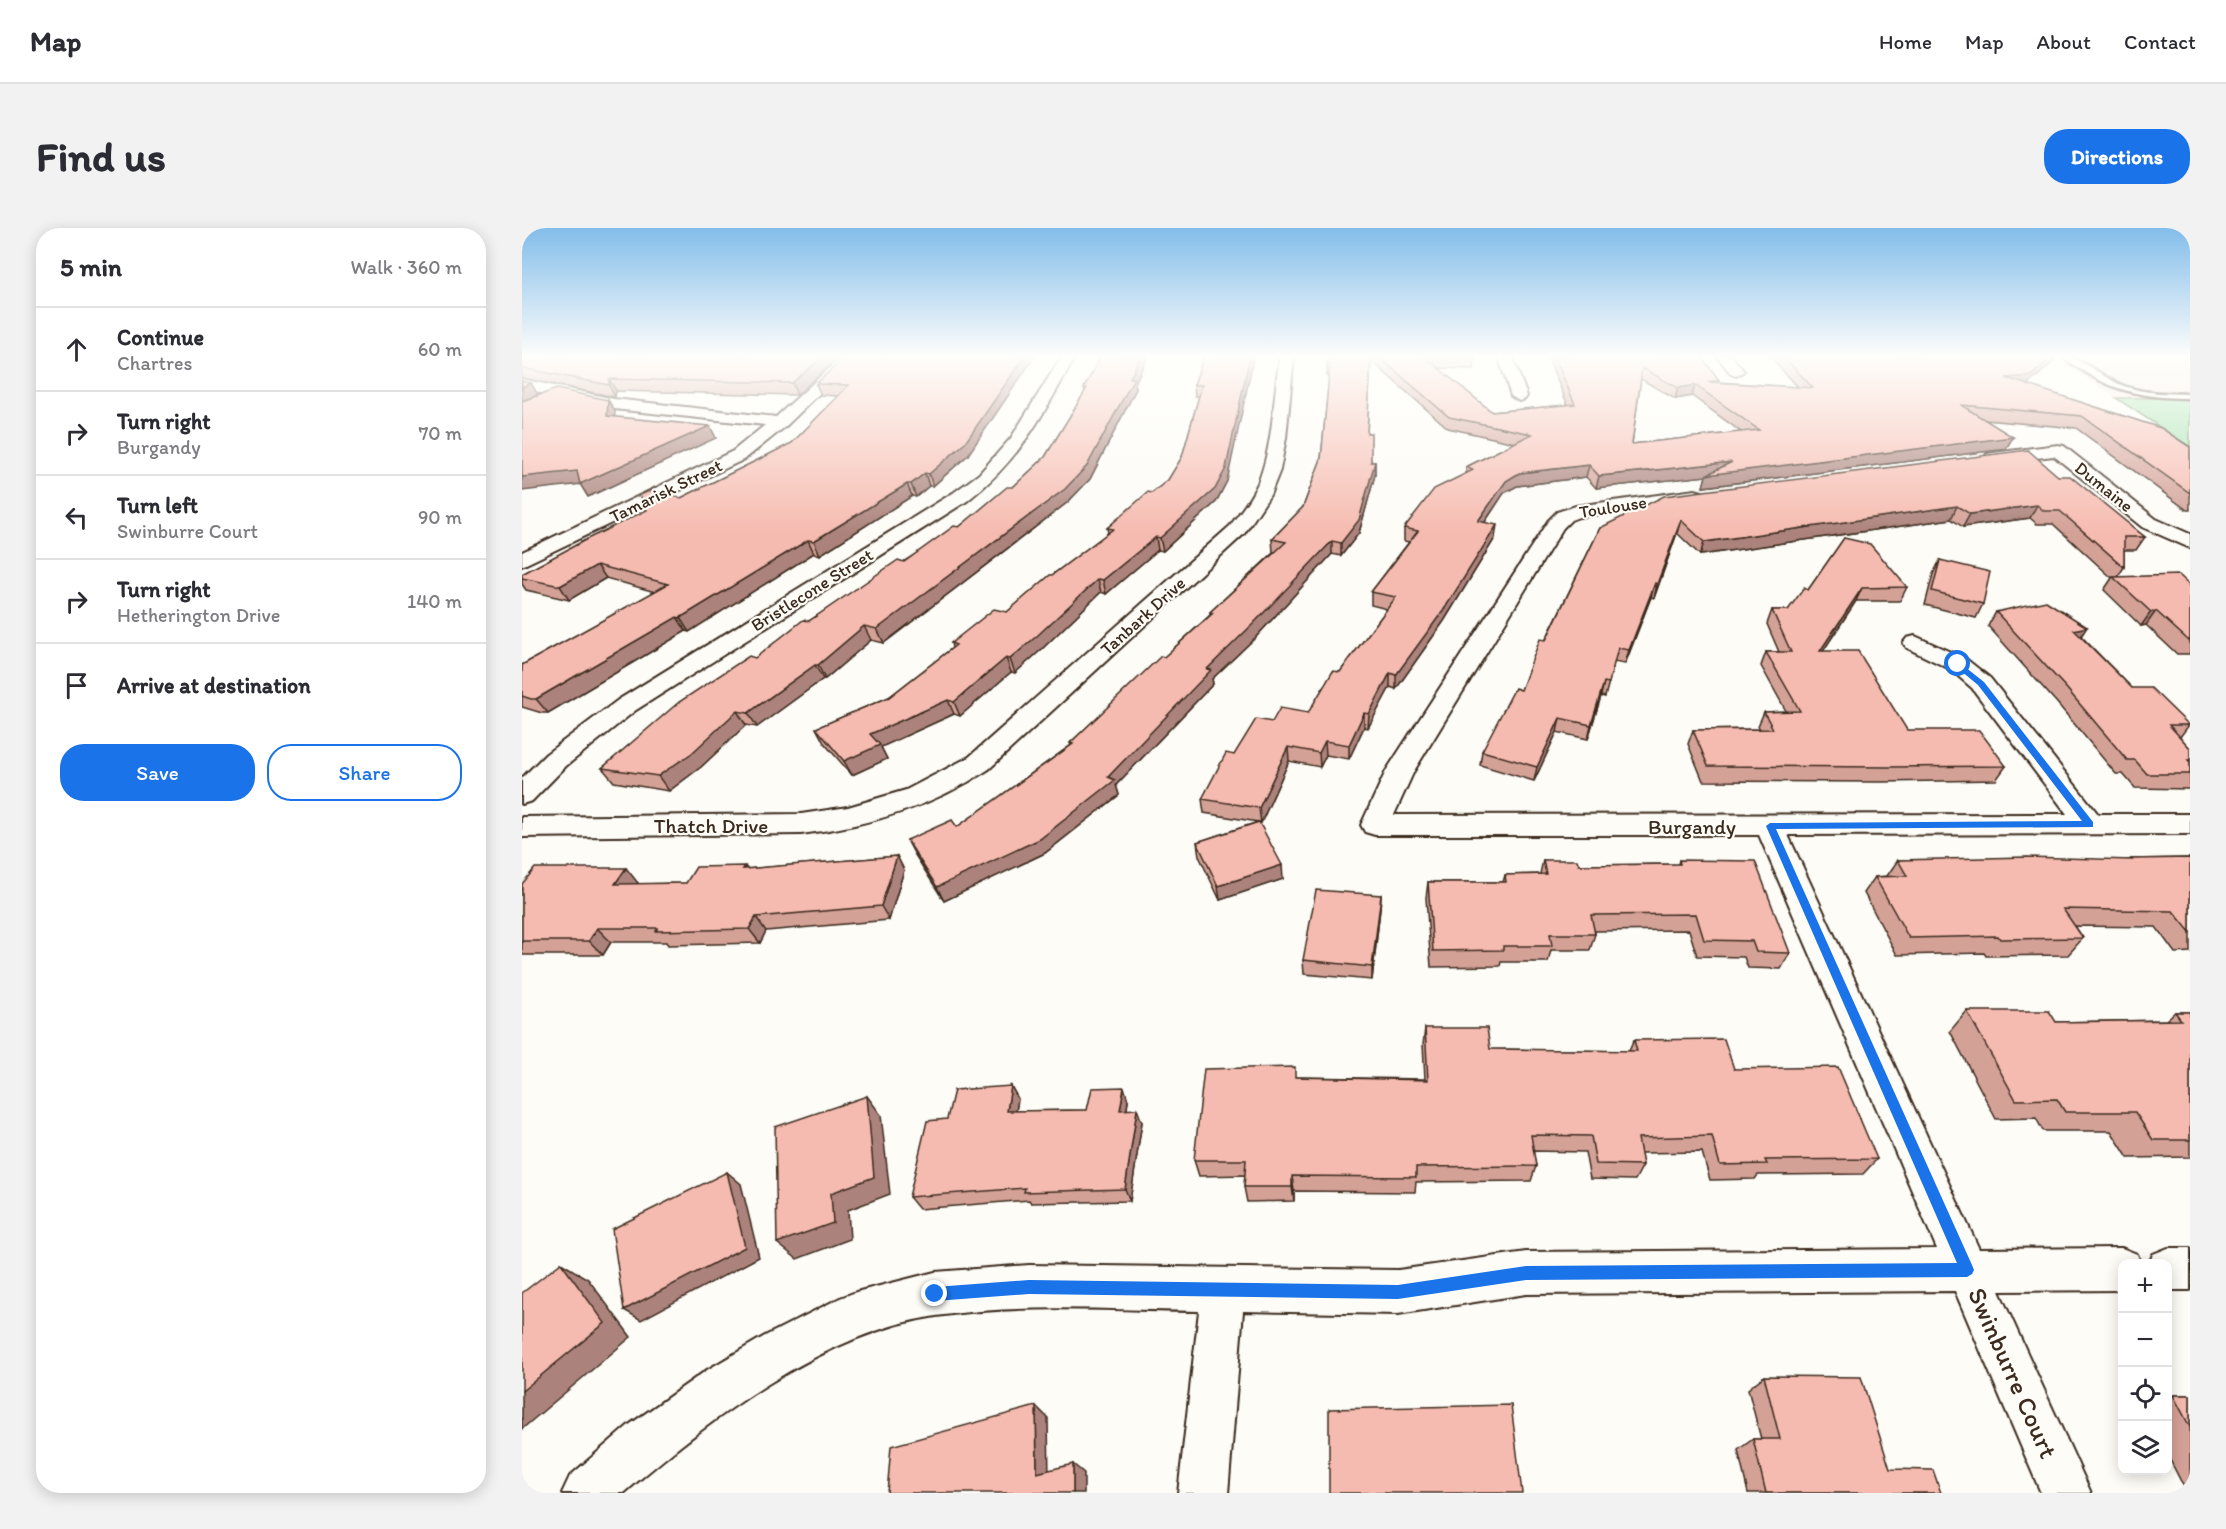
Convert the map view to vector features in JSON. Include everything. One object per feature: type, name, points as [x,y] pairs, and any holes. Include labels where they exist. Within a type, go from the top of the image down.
[{"type":"street","points":[[714,415],[780,422]]},
{"type":"street","name":"Tamarisk Street","points":[[522,560],[739,455],[787,415]]},
{"type":"street","name":"Bristlecone Street","points":[[522,794],[565,753],[627,705],[960,497],[985,477],[1018,441],[1034,415]]},
{"type":"street","name":"Tanbark Drive","points":[[899,805],[951,782],[979,764],[1237,530],[1267,484],[1273,462],[1279,415]]},
{"type":"street","name":"Dumaine","points":[[1975,461],[2058,450],[2149,523],[2190,562]]},
{"type":"street","name":"Toulouse","points":[[1375,825],[1400,771],[1555,525],[1564,516],[1594,509],[1713,494]]},
{"type":"street","name":"Dumaine","points":[[2149,523],[2190,542]]},
{"type":"street","points":[[1915,643],[1958,664],[1981,684],[2090,824]]},
{"type":"street","name":"Thatch Drive","points":[[522,827],[801,824],[840,820],[899,805]]},
{"type":"street","name":"Burgandy","points":[[1375,825],[2190,824]]},
{"type":"street","name":"Swinburre Court","points":[[1770,826],[2066,1493]]},
{"type":"street","points":[[587,1493],[646,1442],[723,1386],[781,1352],[856,1314],[935,1294],[1029,1287],[1398,1292],[1526,1273],[2118,1269]]},
{"type":"street","points":[[2172,1269],[2190,1269]]},
{"type":"street","points":[[1203,1493],[1222,1289]]},
{"type":"green space","points":[[2142,415],[2190,415],[2190,447]]},
{"type":"building","points":[[522,415],[607,415],[710,426],[580,484],[577,471],[522,477]]},
{"type":"building","points":[[819,415],[984,415],[965,443],[929,474],[925,473],[911,484],[907,484],[814,541],[808,540],[680,618],[677,617],[536,699],[522,696],[522,665],[668,584],[597,565],[560,586],[522,578],[522,574],[647,510],[640,495],[652,490],[681,498],[792,443]]},
{"type":"building","points":[[1071,415],[1114,415],[1087,466],[1065,489],[877,629],[864,626],[818,665],[748,713],[737,711],[692,753],[658,776],[602,768],[679,702],[749,656],[755,658],[803,620],[809,621],[898,560],[904,562],[954,526],[959,527],[1007,487],[1013,487],[1045,457]]},
{"type":"building","points":[[1194,415],[1237,415],[1226,468],[1215,489],[1160,538],[1156,537],[1103,580],[1098,579],[1010,659],[1006,658],[954,702],[948,700],[870,734],[880,745],[844,761],[816,728],[889,697],[956,645],[951,643],[994,609],[1007,612],[1050,575],[1113,529],[1107,528],[1148,492],[1152,493],[1168,480],[1182,457]]},
{"type":"building","points":[[1325,415],[1368,415],[1367,433],[1371,433],[1371,462],[1375,462],[1359,520],[1341,543],[1332,541],[1207,669],[1211,670],[1108,777],[1115,780],[1040,839],[937,887],[907,840],[952,820],[957,827],[1073,744],[1070,743],[1161,656],[1164,657],[1213,613],[1210,612],[1286,542],[1272,539],[1303,507],[1321,459]]},
{"type":"building","points":[[1447,415],[1636,415],[1632,444],[1759,430],[1738,415],[1977,415],[2013,437],[1706,475],[1732,462],[1599,476],[1589,465],[1519,473],[1506,481],[1478,521],[1497,525],[1445,608],[1396,675],[1390,673],[1369,714],[1364,713],[1349,745],[1325,741],[1319,753],[1288,747],[1259,808],[1202,799],[1226,753],[1234,755],[1256,719],[1272,722],[1280,708],[1308,713],[1333,671],[1340,672],[1396,597],[1371,592],[1418,531],[1404,528],[1434,489],[1473,470],[1466,467],[1532,434]]},
{"type":"building","points":[[2071,415],[2121,415],[2161,428],[2190,447],[2190,493],[2082,416]]},
{"type":"building","points":[[2028,450],[2058,476],[2070,476],[2145,537],[2124,537],[2124,567],[2060,511],[2044,511],[2037,505],[1970,514],[1957,506],[1704,542],[1681,520],[1629,650],[1618,648],[1609,683],[1604,682],[1591,725],[1560,718],[1537,767],[1482,751],[1515,688],[1521,690],[1540,639],[1546,640],[1600,528],[1664,496]]},
{"type":"building","points":[[1844,538],[1870,544],[1907,587],[1862,588],[1820,651],[1858,651],[1907,730],[1979,730],[2006,766],[1708,766],[1693,730],[1773,729],[1764,712],[1800,711],[1766,652],[1791,652],[1772,610],[1788,610],[1804,588],[1808,590]]},
{"type":"building","points":[[1940,560],[1990,572],[1983,604],[1932,591]]},
{"type":"building","points":[[2179,575],[2190,585],[2190,640],[2156,611],[2151,612],[2113,577]]},
{"type":"building","points":[[2046,601],[2087,627],[2074,630],[2132,688],[2151,688],[2189,725],[2169,725],[2190,748],[2190,760],[2188,760],[2190,774],[2147,774],[2135,760],[2127,760],[2067,689],[1996,612]]},
{"type":"building","points":[[1259,822],[1282,865],[1218,886],[1197,842]]},
{"type":"building","points":[[897,856],[881,906],[756,917],[749,929],[656,931],[658,928],[597,928],[589,941],[522,941],[522,884],[535,868],[626,868],[615,884],[686,883],[696,867],[745,866],[743,869]]},
{"type":"building","points":[[2027,857],[2132,860],[2190,858],[2190,932],[2173,911],[2063,909],[2083,938],[2000,939],[1998,936],[1909,938],[1875,877],[1907,876],[1898,860]]},
{"type":"building","points":[[1543,860],[1577,860],[1579,865],[1680,864],[1679,860],[1755,861],[1790,953],[1756,952],[1752,941],[1704,940],[1696,914],[1591,915],[1595,934],[1550,934],[1552,946],[1503,946],[1503,950],[1433,951],[1428,882],[1506,882],[1505,875],[1546,874]]},
{"type":"building","points":[[1316,890],[1381,895],[1372,967],[1303,960]]},
{"type":"building","points":[[1967,1011],[2049,1011],[2056,1022],[2181,1020],[2175,1012],[2190,1012],[2190,1140],[2153,1140],[2135,1112],[2065,1112],[2057,1099],[2016,1100]]},
{"type":"building","points":[[1425,1028],[1487,1028],[1490,1049],[1637,1051],[1634,1040],[1724,1039],[1734,1069],[1838,1067],[1877,1159],[1765,1160],[1767,1164],[1720,1165],[1712,1136],[1638,1138],[1643,1165],[1596,1164],[1591,1136],[1531,1135],[1536,1166],[1416,1167],[1416,1177],[1292,1176],[1292,1187],[1244,1187],[1246,1160],[1194,1160],[1204,1069],[1295,1067],[1295,1077],[1428,1080]]},
{"type":"building","points":[[1011,1086],[1007,1111],[1087,1110],[1092,1088],[1124,1087],[1120,1110],[1137,1109],[1125,1189],[1024,1192],[1025,1188],[909,1197],[927,1121],[947,1119],[954,1090]]},
{"type":"building","points":[[867,1096],[874,1177],[831,1193],[833,1223],[777,1243],[775,1127]]},
{"type":"building","points":[[727,1172],[745,1247],[624,1310],[612,1229]]},
{"type":"building","points":[[561,1263],[605,1323],[522,1391],[522,1293]]},
{"type":"building","points":[[1764,1376],[1861,1377],[1890,1469],[1933,1470],[1941,1493],[1766,1493],[1753,1439],[1780,1439]]},
{"type":"building","points":[[2173,1395],[2190,1395],[2190,1427]]},
{"type":"building","points":[[1511,1405],[1522,1493],[1329,1493],[1329,1409]]},
{"type":"building","points":[[1036,1406],[1037,1473],[1073,1464],[1073,1493],[887,1493],[891,1446]]},
{"type":"route","points":[[935,1294],[1029,1287],[1398,1292],[1526,1273],[1967,1270],[1770,826],[2090,824],[1981,684],[1958,664]]}]
